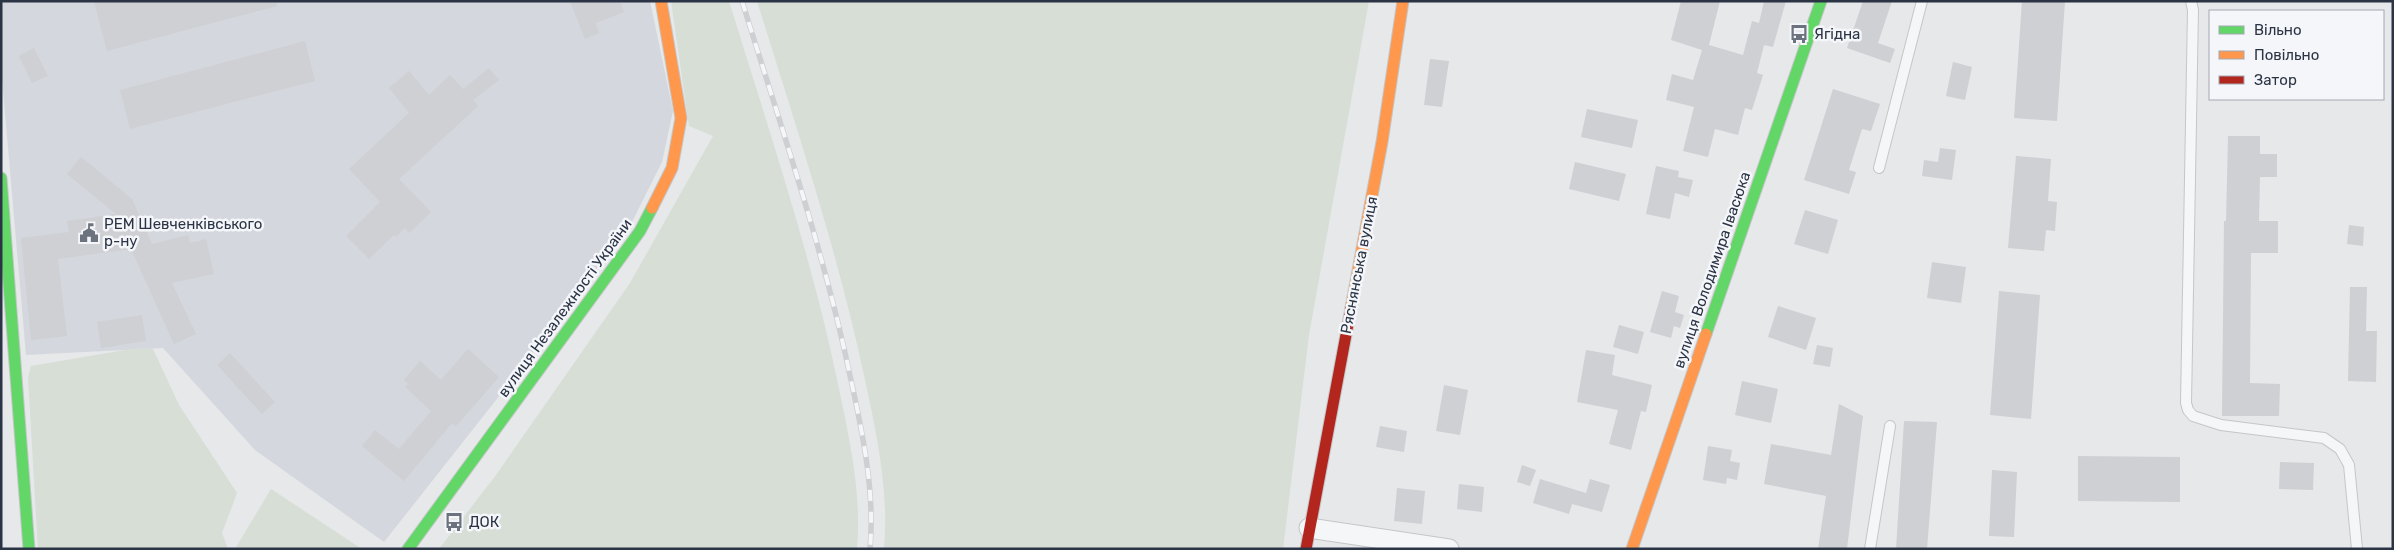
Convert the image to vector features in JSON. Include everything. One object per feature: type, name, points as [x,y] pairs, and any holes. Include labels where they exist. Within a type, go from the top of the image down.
[{"type":"street","name":"вулиця Незалежності України","points":[[408,549],[640,231],[672,168],[682,118],[661,1]]},
{"type":"street","name":"Ряснянська вулиця","points":[[1306,549],[1382,142],[1404,1]]},
{"type":"street","name":"вулиця Володимира Івасюка","points":[[1632,549],[1820,1]]},
{"type":"street","points":[[1,178],[29,549]]},
{"type":"street","points":[[1310,528],[1449,549]]},
{"type":"lane","points":[[1879,168],[1922,1]]},
{"type":"lane","points":[[2191,1],[2186,403],[2188,410],[2192,416],[2221,425],[2315,437],[2333,442],[2346,456],[2349,465],[2357,549]]},
{"type":"lane","points":[[1870,549],[1890,426]]},
{"type":"shaded area","points":[[1,1],[650,1],[673,111],[662,162],[632,222],[530,357],[384,542],[255,450],[163,348],[26,355],[1,67]]},
{"type":"shaded area","points":[[671,1],[729,1],[788,191],[827,335],[854,465],[858,507],[857,549],[439,549],[496,475],[630,283],[713,136],[689,126]]},
{"type":"shaded area","points":[[757,1],[1369,1],[1309,335],[1283,549],[884,549],[885,506],[881,464],[874,422],[854,332],[816,190]]},
{"type":"shaded area","points":[[137,348],[153,349],[179,405],[237,493],[222,533],[228,549],[38,549],[28,377],[31,366]]},
{"type":"shaded area","points":[[271,489],[362,549],[235,549]]},
{"type":"building","points":[[94,1],[276,1],[277,6],[107,51]]},
{"type":"building","points":[[570,1],[620,1],[624,12],[596,23],[599,33],[585,39]]},
{"type":"building","points":[[1681,1],[1720,1],[1709,45],[1743,55],[1752,21],[1759,23],[1764,1],[1786,1],[1773,47],[1764,45],[1757,73],[1763,75],[1752,110],[1745,108],[1738,135],[1715,129],[1708,157],[1683,151],[1694,107],[1666,100],[1672,74],[1693,80],[1702,50],[1671,40]]},
{"type":"building","points":[[1863,1],[1892,1],[1878,43],[1895,49],[1890,63],[1847,48]]},
{"type":"building","points":[[2022,1],[2065,1],[2057,121],[2014,118]]},
{"type":"building","points":[[305,41],[315,81],[130,129],[120,90]]},
{"type":"building","points":[[34,48],[48,76],[32,83],[19,56]]},
{"type":"building","points":[[1430,59],[1449,61],[1442,107],[1424,105]]},
{"type":"building","points":[[1953,62],[1972,67],[1965,100],[1946,96]]},
{"type":"building","points":[[489,68],[499,80],[473,100],[478,106],[399,179],[431,212],[409,233],[405,228],[396,237],[394,235],[369,259],[346,236],[380,202],[349,169],[409,113],[389,88],[409,71],[429,95],[450,75],[463,89]]},
{"type":"building","points":[[1833,89],[1880,104],[1871,131],[1862,129],[1849,170],[1856,172],[1849,194],[1804,180]]},
{"type":"building","points":[[1587,109],[1638,120],[1632,148],[1581,137]]},
{"type":"building","points":[[2228,136],[2260,136],[2260,154],[2277,154],[2277,177],[2260,177],[2259,221],[2278,221],[2278,253],[2251,253],[2250,383],[2280,384],[2279,416],[2222,416],[2224,221],[2226,221]]},
{"type":"building","points":[[1940,148],[1956,150],[1952,180],[1922,176],[1924,160],[1938,162]]},
{"type":"building","points":[[2016,156],[2051,159],[2048,201],[2057,202],[2055,231],[2046,230],[2044,251],[2008,248]]},
{"type":"building","points":[[81,157],[132,199],[152,244],[188,235],[190,243],[206,239],[214,274],[172,283],[196,334],[174,344],[131,249],[58,259],[67,336],[31,340],[21,238],[69,232],[67,221],[116,214],[67,174]]},
{"type":"building","points":[[1575,162],[1626,174],[1619,201],[1569,189]]},
{"type":"building","points":[[1656,166],[1679,171],[1678,177],[1693,180],[1689,197],[1675,193],[1670,219],[1646,214]]},
{"type":"building","points":[[1805,210],[1838,220],[1828,254],[1794,244]]},
{"type":"building","points":[[2349,225],[2364,227],[2363,246],[2347,244]]},
{"type":"building","points":[[1932,262],[1966,267],[1961,303],[1927,298]]},
{"type":"building","points":[[2350,287],[2367,287],[2366,331],[2377,331],[2376,382],[2348,381]]},
{"type":"building","points":[[1662,291],[1679,296],[1675,312],[1684,315],[1680,328],[1674,326],[1671,338],[1650,332]]},
{"type":"building","points":[[1999,291],[2040,295],[2031,419],[1990,415]]},
{"type":"building","points":[[1778,306],[1816,318],[1806,350],[1768,337]]},
{"type":"building","points":[[142,315],[146,341],[101,348],[97,322]]},
{"type":"building","points":[[1619,325],[1644,332],[1638,354],[1613,347]]},
{"type":"building","points":[[1817,345],[1833,348],[1830,367],[1813,364]]},
{"type":"building","points":[[468,349],[499,377],[459,423],[455,426],[452,423],[404,481],[362,446],[375,430],[399,449],[431,411],[405,387],[408,384],[404,380],[420,361],[441,380]]},
{"type":"building","points":[[1586,350],[1615,355],[1612,375],[1652,385],[1646,412],[1641,411],[1631,450],[1609,444],[1618,410],[1577,402]]},
{"type":"building","points":[[230,353],[275,402],[262,414],[217,365]]},
{"type":"building","points":[[1742,381],[1778,389],[1771,423],[1735,415]]},
{"type":"building","points":[[1444,385],[1468,390],[1460,435],[1436,431]]},
{"type":"building","points":[[1839,404],[1863,416],[1847,549],[1818,549],[1826,496],[1764,484],[1771,444],[1831,455]]},
{"type":"building","points":[[1904,421],[1937,422],[1927,549],[1896,549]]},
{"type":"building","points":[[1380,426],[1407,431],[1404,452],[1376,447]]},
{"type":"building","points":[[1708,446],[1732,450],[1730,461],[1740,463],[1737,480],[1727,478],[1726,484],[1703,480]]},
{"type":"building","points":[[2078,456],[2180,457],[2180,502],[2078,501]]},
{"type":"building","points":[[2280,462],[2314,463],[2313,490],[2279,489]]},
{"type":"building","points":[[1522,465],[1536,470],[1530,486],[1517,482]]},
{"type":"building","points":[[1992,470],[2017,472],[2014,537],[1989,536]]},
{"type":"building","points":[[1540,479],[1586,493],[1590,479],[1610,485],[1602,512],[1572,504],[1569,514],[1533,503]]},
{"type":"building","points":[[1459,484],[1484,487],[1482,512],[1457,509]]},
{"type":"building","points":[[1397,488],[1425,491],[1422,524],[1394,521]]},
{"type":"railway","points":[[742,1],[801,189],[840,332],[860,422],[867,464],[871,506],[870,549]]},
{"type":"traffic: fast","points":[[1706,334],[1821,1]]},
{"type":"traffic: fast","points":[[1,178],[29,549]]},
{"type":"traffic: fast","points":[[408,549],[640,231],[652,208]]},
{"type":"traffic: slow","points":[[652,208],[672,168],[681,118],[661,1]]},
{"type":"traffic: slow","points":[[1351,308],[1382,142],[1403,1]]},
{"type":"traffic: slow","points":[[1632,549],[1706,334]]},
{"type":"traffic: jam","points":[[1306,549],[1351,308]]},
{"type":"place","name":"Ягідна","points":[[1799,34]]},
{"type":"place","name":"РЕМ Шевченківського р-ну","points":[[89,233]]},
{"type":"place","name":"ДОК","points":[[454,522]]}]
